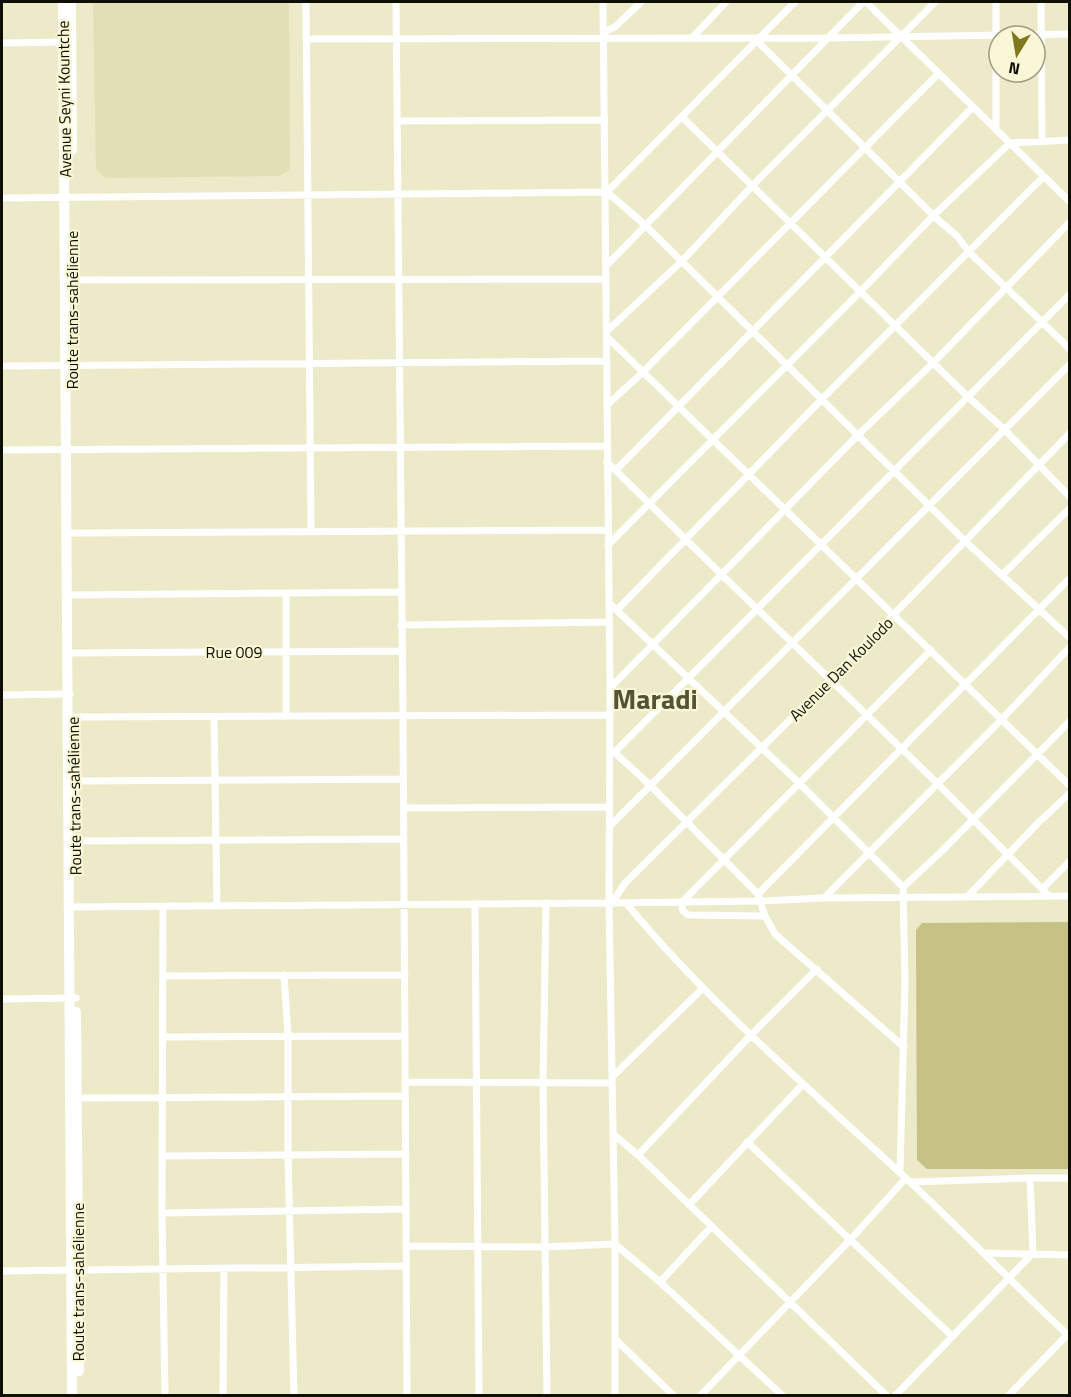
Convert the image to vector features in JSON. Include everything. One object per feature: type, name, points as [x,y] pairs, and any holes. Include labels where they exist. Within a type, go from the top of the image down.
[{"type":"highway","name":"Avenue Seyni Kountche","points":[[63,2],[68,42]]},
{"type":"highway","name":"Avenue Seyni Kountche","points":[[68,199],[68,42],[72,2]]},
{"type":"highway","name":"Route trans-sahélienne","points":[[68,199],[72,998],[79,1395]]},
{"type":"highway","name":"Route trans-sahélienne","points":[[68,449],[73,533],[70,653]]},
{"type":"highway","name":"Route trans-sahélienne","points":[[70,694],[73,717],[74,781],[71,841]]},
{"type":"highway","name":"Route trans-sahélienne","points":[[72,1395],[75,1270]]},
{"type":"street","points":[[306,2],[311,532]]},
{"type":"street","points":[[396,2],[404,779],[407,1395]]},
{"type":"street","points":[[603,2],[609,715],[612,750],[610,903],[615,1395]]},
{"type":"street","points":[[604,35],[640,2]]},
{"type":"street","points":[[692,38],[726,2]]},
{"type":"street","points":[[606,193],[795,2]]},
{"type":"street","points":[[607,265],[865,2],[1070,202]]},
{"type":"street","points":[[607,334],[682,261],[753,185],[935,2]]},
{"type":"street","points":[[995,24],[996,2]]},
{"type":"street","points":[[1041,2],[1041,24]]},
{"type":"street","points":[[1047,34],[1070,34]]},
{"type":"street","points":[[306,39],[396,40],[604,35],[759,39],[987,36]]},
{"type":"street","points":[[759,39],[864,148],[900,180],[957,236],[969,252],[1070,349]]},
{"type":"street","points":[[2,43],[68,42]]},
{"type":"street","points":[[607,405],[643,372],[938,74]]},
{"type":"street","points":[[996,84],[996,130]]},
{"type":"street","points":[[1041,84],[1042,141]]},
{"type":"street","points":[[616,470],[973,107]]},
{"type":"street","points":[[682,117],[967,396],[1005,430],[1070,497]]},
{"type":"street","points":[[398,121],[605,120]]},
{"type":"street","points":[[608,545],[934,215],[1010,143],[1070,140]]},
{"type":"street","points":[[617,610],[822,399],[1043,177]]},
{"type":"street","points":[[2,198],[606,193],[645,225],[965,541],[1070,638]]},
{"type":"street","points":[[610,688],[1070,222]]},
{"type":"street","points":[[69,280],[606,279]]},
{"type":"street","points":[[612,750],[688,678],[1070,294]]},
{"type":"street","points":[[607,334],[643,372],[1070,786]]},
{"type":"street","points":[[2,366],[607,362]]},
{"type":"street","points":[[610,826],[794,643],[928,504],[1070,364]]},
{"type":"street","name":"Avenue Dan Koulodo","points":[[610,903],[622,886],[830,680],[1070,433]]},
{"type":"street","points":[[2,450],[607,446]]},
{"type":"street","points":[[608,462],[902,748],[1048,895]]},
{"type":"street","points":[[1002,575],[1070,508]]},
{"type":"street","points":[[73,533],[608,530]]},
{"type":"street","points":[[759,898],[902,748],[1070,578]]},
{"type":"street","points":[[73,595],[401,592]]},
{"type":"street","points":[[286,594],[288,651],[286,715]]},
{"type":"street","points":[[609,603],[800,784],[903,886],[904,1047],[900,1172]]},
{"type":"street","points":[[402,625],[608,622]]},
{"type":"street","points":[[824,898],[1001,720],[1070,647]]},
{"type":"street","points":[[681,903],[931,650]]},
{"type":"street","name":"Rue 009","points":[[70,653],[402,651]]},
{"type":"street","points":[[2,695],[70,694]]},
{"type":"street","points":[[73,717],[609,715]]},
{"type":"street","points":[[214,717],[217,906]]},
{"type":"street","points":[[903,886],[1070,721]]},
{"type":"street","points":[[612,750],[723,858],[759,898],[765,916],[775,934],[904,1047]]},
{"type":"street","points":[[74,781],[404,779]]},
{"type":"street","points":[[967,897],[1070,793]]},
{"type":"street","points":[[404,808],[610,807]]},
{"type":"street","points":[[71,841],[215,842],[404,839]]},
{"type":"street","points":[[1042,889],[1070,861]]},
{"type":"street","points":[[72,907],[681,903],[759,898],[1070,896]]},
{"type":"street","points":[[546,903],[543,1083],[548,1395]]},
{"type":"street","points":[[626,903],[658,942],[750,1036],[900,1172],[1069,1336],[1008,1395]]},
{"type":"street","points":[[681,903],[683,911],[688,915],[765,916]]},
{"type":"street","points":[[475,904],[479,1395]]},
{"type":"street","points":[[163,907],[162,1213],[165,1395]]},
{"type":"street","points":[[638,1155],[750,1036],[817,969]]},
{"type":"street","points":[[284,975],[288,1036],[288,1155],[294,1395]]},
{"type":"street","points":[[163,976],[405,975]]},
{"type":"street","points":[[405,1082],[543,1083],[612,1080],[703,988]]},
{"type":"street","points":[[2,999],[72,998]]},
{"type":"street","points":[[163,1037],[405,1036]]},
{"type":"street","points":[[689,1205],[803,1083]]},
{"type":"street","points":[[73,1098],[405,1096]]},
{"type":"street","points":[[613,1134],[638,1155],[887,1395]]},
{"type":"street","points":[[747,1142],[952,1336]]},
{"type":"street","points":[[162,1156],[406,1154]]},
{"type":"street","points":[[895,1395],[1033,1253],[1030,1178]]},
{"type":"street","points":[[700,1395],[908,1180],[1070,1178]]},
{"type":"street","points":[[162,1213],[406,1209]]},
{"type":"street","points":[[660,1282],[711,1227]]},
{"type":"street","points":[[406,1246],[615,1244],[660,1282],[783,1395]]},
{"type":"street","points":[[985,1253],[1070,1255]]},
{"type":"street","points":[[2,1271],[406,1266]]},
{"type":"street","points":[[223,1395],[224,1268]]},
{"type":"street","points":[[615,1340],[674,1395]]},
{"type":"shaded area","points":[[93,2],[289,2],[290,169],[280,176],[106,178],[102,175],[96,169]]},
{"type":"shaded area","points":[[1069,922],[1069,1169],[927,1169],[917,1160],[916,930],[922,923]]},
{"type":"district","name":"Maradi","points":[[655,698]]}]
